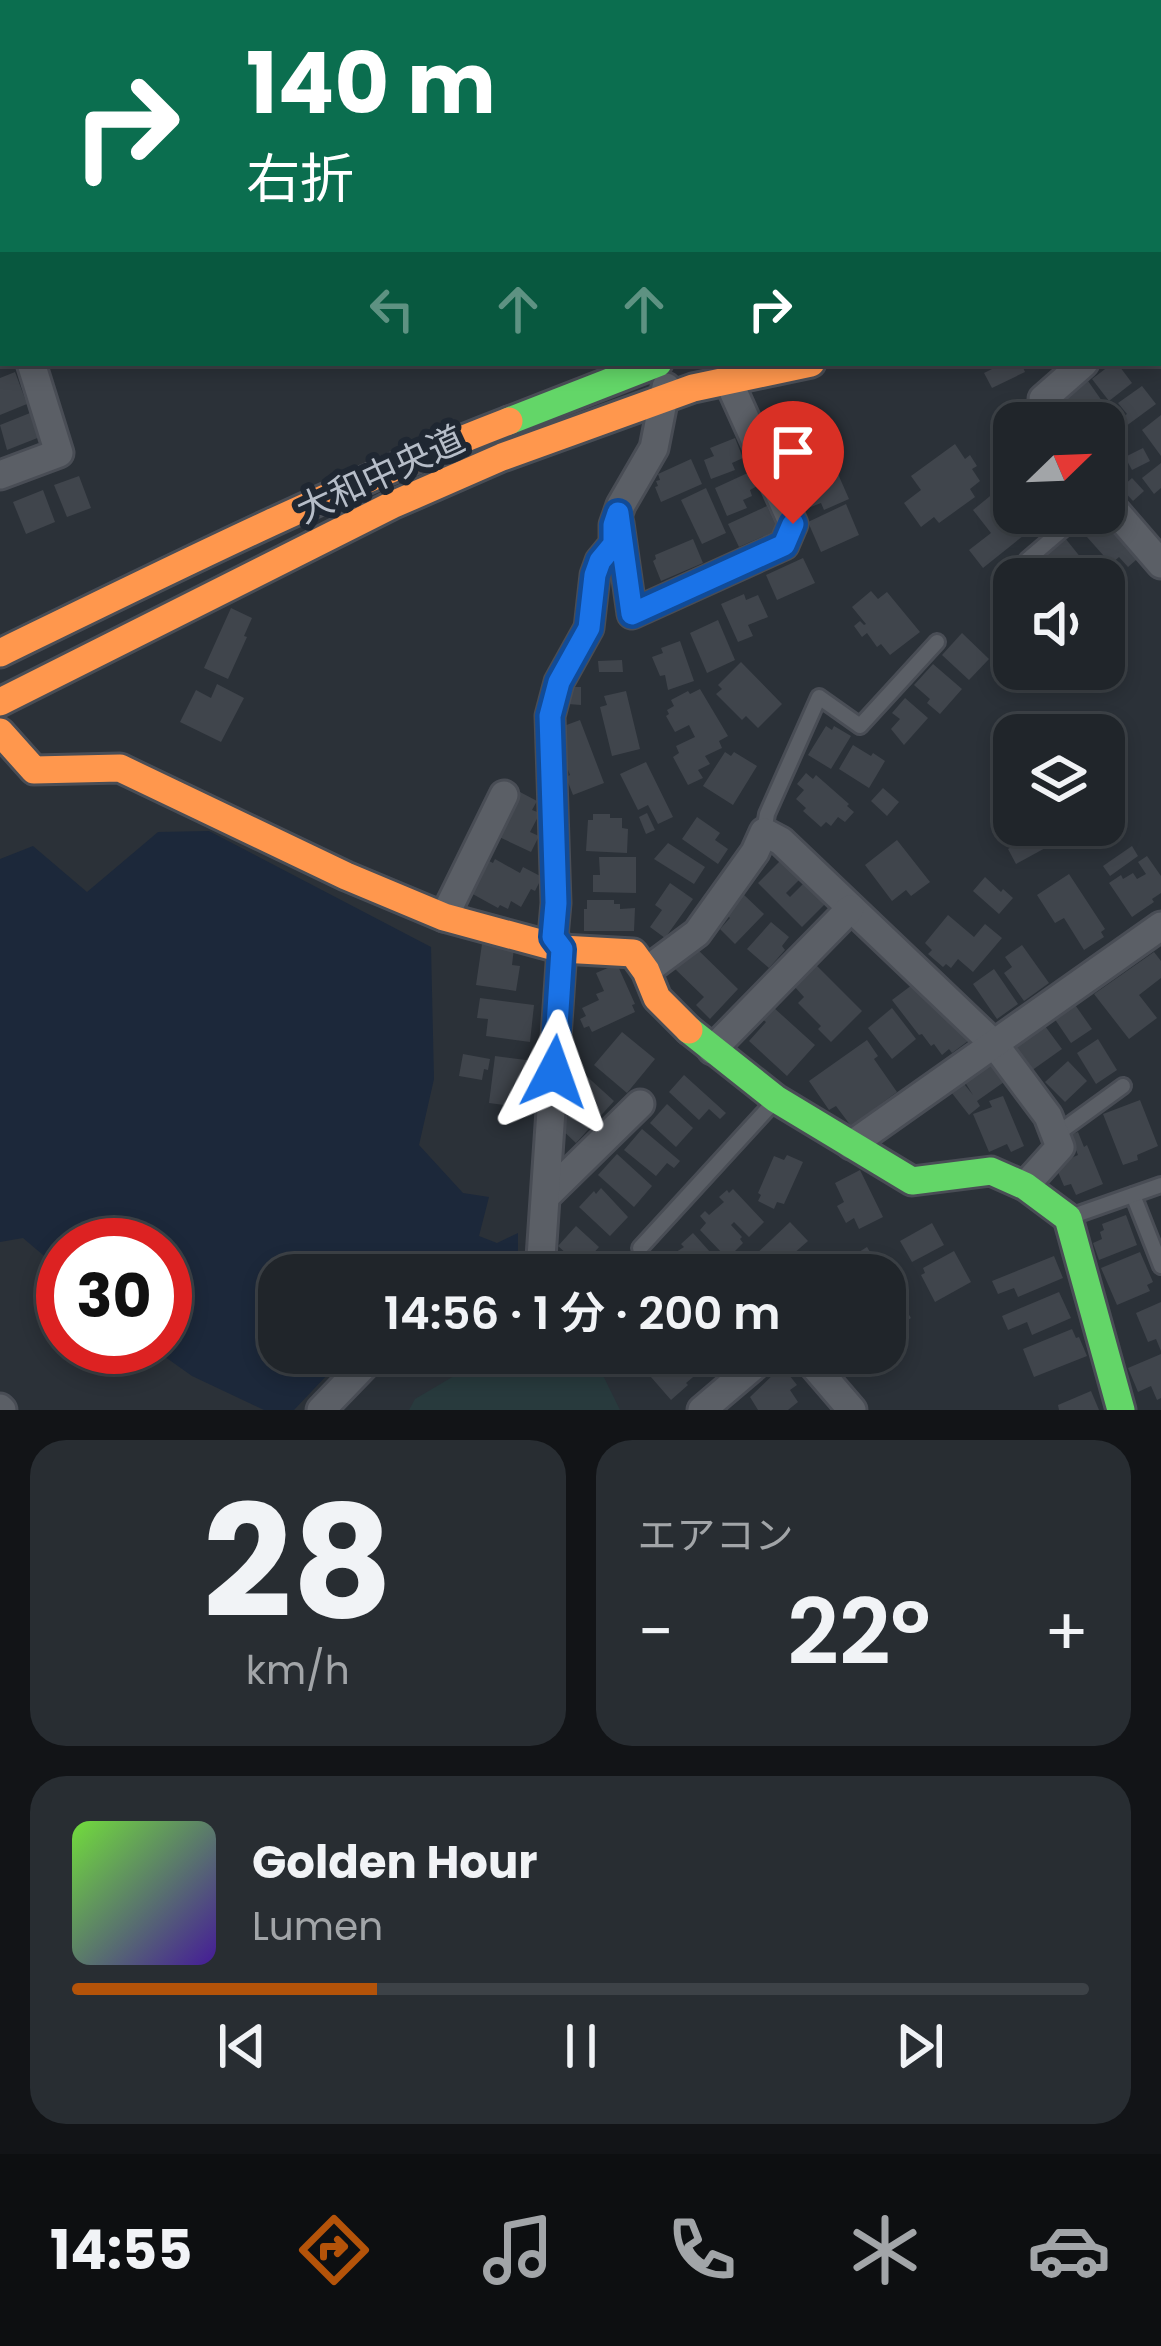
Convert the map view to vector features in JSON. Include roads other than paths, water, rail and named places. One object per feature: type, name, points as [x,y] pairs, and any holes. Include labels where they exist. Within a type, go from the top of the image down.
[{"type":"street","points":[[0,475],[59,454],[32,366]]},
{"type":"street","name":"大和中央道","points":[[0,653],[287,513],[418,455],[650,366]]},
{"type":"street","points":[[540,1254],[562,949],[553,937],[550,716],[559,682],[589,628],[595,575],[614,544],[618,513],[654,448],[669,366]]},
{"type":"street","name":"大和中央道","points":[[0,701],[392,505],[502,457],[665,397],[796,366]]},
{"type":"street","points":[[1045,402],[1081,366]]},
{"type":"street","points":[[618,513],[632,614],[784,545],[793,524],[728,380]]},
{"type":"street","points":[[1125,522],[1161,564]]},
{"type":"street","points":[[0,732],[34,770],[120,768],[346,876],[444,917],[562,949],[633,953],[657,998],[712,1050],[776,1099],[851,1145],[912,1181],[991,1171],[1025,1186],[1068,1218],[1121,1410]]},
{"type":"street","points":[[444,917],[504,795]]},
{"type":"street","points":[[646,971],[697,933],[764,832],[781,841],[994,1045],[1048,1116],[1060,1147],[1025,1186]]},
{"type":"street","points":[[712,1050],[850,909]]},
{"type":"street","points":[[851,1145],[1161,926]]},
{"type":"street","points":[[546,1196],[640,1104]]},
{"type":"street","points":[[321,1410],[356,1374]]},
{"type":"street","points":[[702,1410],[744,1374]]},
{"type":"street","points":[[820,1374],[852,1410]]},
{"type":"lane","points":[[1029,558],[1057,534]]},
{"type":"lane","points":[[764,832],[767,814],[820,697],[860,726],[937,642]]},
{"type":"lane","points":[[1057,1134],[1123,1086]]},
{"type":"lane","points":[[640,1247],[776,1099]]},
{"type":"lane","points":[[1068,1218],[1161,1185]]},
{"type":"lane","points":[[1133,1195],[1161,1266]]},
{"type":"water","points":[[209,831],[431,947],[434,1079],[419,1145],[463,1193],[489,1197],[479,1236],[497,1243],[518,1233],[518,1254],[258,1254],[258,1374],[328,1374],[294,1410],[264,1410],[189,1374],[192,1218],[36,1218],[36,1249],[23,1238],[0,1242],[0,859],[33,846],[87,892],[158,832]]}]
